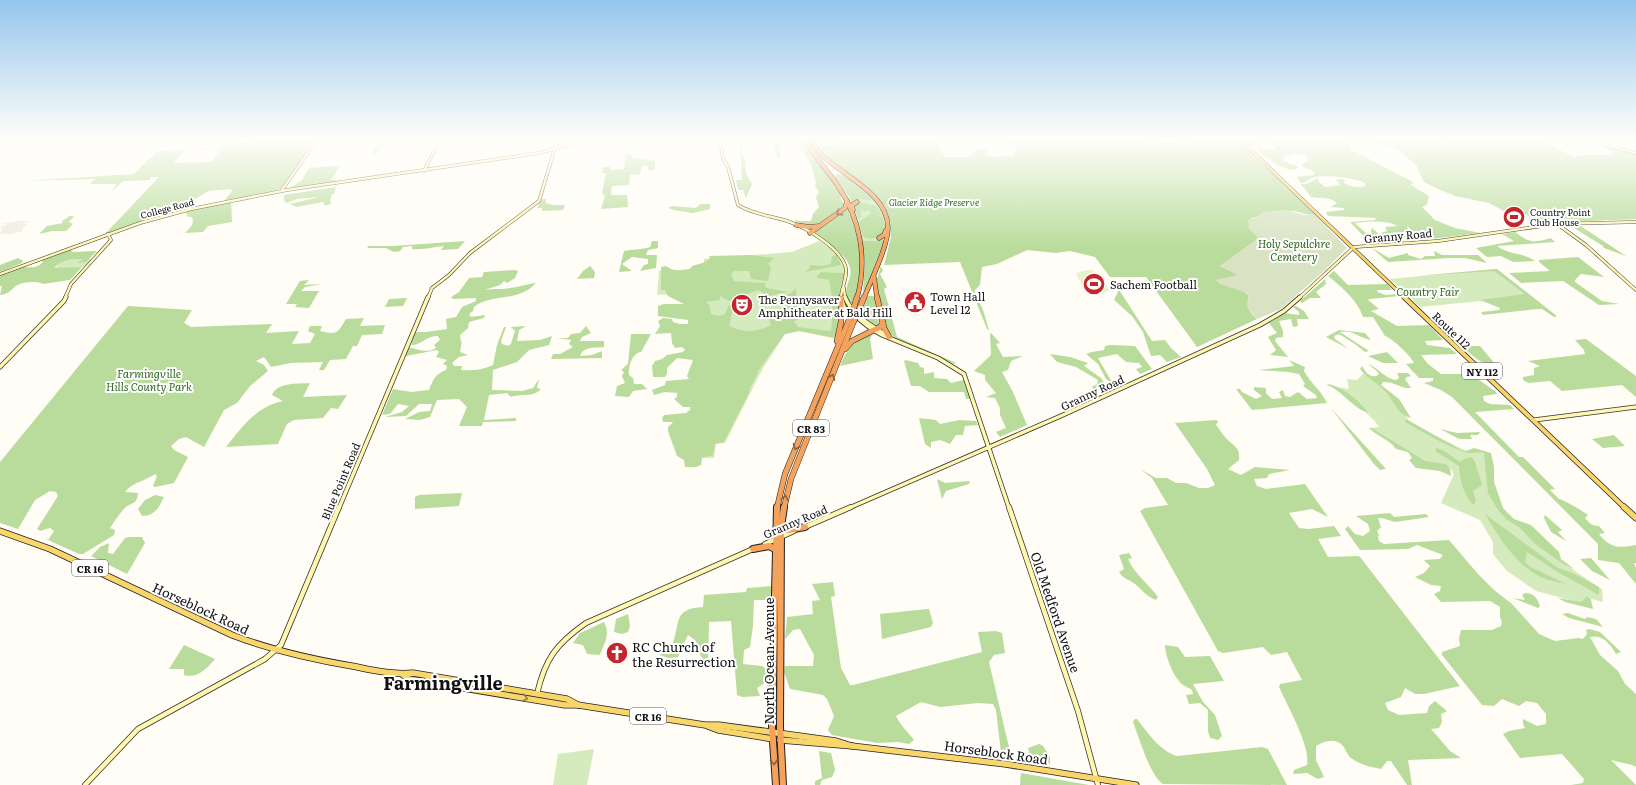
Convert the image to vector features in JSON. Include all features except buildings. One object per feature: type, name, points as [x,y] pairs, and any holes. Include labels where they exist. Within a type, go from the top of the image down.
[{"type":"highway","name":"CR 83","points":[[778,538],[782,527],[783,506],[788,486],[838,362],[861,284],[862,264],[854,214],[846,198],[830,175]]},
{"type":"highway","points":[[835,175],[833,176],[838,185]]},
{"type":"highway","points":[[844,175],[856,182]]},
{"type":"highway","name":"CR 83","points":[[778,538],[777,504],[783,480],[827,373],[851,322],[859,310],[886,241],[888,224],[884,212],[872,195],[846,175]]},
{"type":"highway","points":[[810,234],[847,206],[846,198]]},
{"type":"highway","points":[[854,214],[852,205],[857,202]]},
{"type":"highway","points":[[873,203],[884,212]]},
{"type":"highway","points":[[796,225],[810,227],[824,224]]},
{"type":"highway","points":[[879,238],[885,234],[888,224]]},
{"type":"highway","points":[[857,227],[861,237],[865,239]]},
{"type":"highway","points":[[878,264],[874,282],[883,323],[889,337]]},
{"type":"highway","points":[[827,373],[839,334],[844,307],[841,298]]},
{"type":"highway","points":[[838,362],[849,344],[883,323]]},
{"type":"highway","points":[[782,527],[788,530],[805,527]]},
{"type":"highway","name":"North Ocean Avenue","points":[[776,785],[775,549],[778,538]]},
{"type":"highway","name":"North Ocean Avenue","points":[[778,538],[776,736],[783,785]]},
{"type":"highway","points":[[753,549],[769,546],[775,549]]},
{"type":"main road","name":"Route 112","points":[[1277,175],[1636,518]]},
{"type":"main road","name":"Horseblock Road","points":[[0,531],[50,548],[232,635],[277,650],[345,665],[402,675],[419,674],[566,699],[578,705]]},
{"type":"main road","name":"Horseblock Road","points":[[402,675],[409,679],[565,705],[578,705],[705,725],[718,730],[776,736],[836,746],[852,746],[1011,764],[1098,782],[1136,785]]},
{"type":"street","points":[[282,190],[293,175]]},
{"type":"street","name":"College Road","points":[[0,274],[140,223],[191,209],[282,190],[397,175]]},
{"type":"street","name":"Blue Point Road","points":[[85,785],[138,729],[232,679],[271,656],[281,645],[432,288],[448,275],[470,253],[539,201],[547,175]]},
{"type":"street","points":[[730,175],[738,205],[752,212],[796,225],[834,250],[845,263],[848,274],[841,298]]},
{"type":"street","name":"Granny Road","points":[[537,694],[542,671],[549,657],[561,641],[586,623],[1069,412],[1260,325],[1284,311],[1354,247],[1438,241],[1556,224],[1636,222]]},
{"type":"street","points":[[1556,224],[1586,245],[1636,289]]},
{"type":"street","points":[[0,367],[64,301],[71,284],[111,240],[108,234]]},
{"type":"street","points":[[844,284],[844,307]]},
{"type":"street","name":"Old Medford Avenue","points":[[844,307],[850,314],[889,337],[947,363],[962,372],[970,388],[1078,711],[1098,782]]},
{"type":"street","points":[[1534,420],[1636,407]]},
{"type":"green space","points":[[124,175],[290,175],[281,188],[277,190],[224,201],[232,191],[231,189],[208,191],[182,207],[186,209],[105,234],[159,177],[150,177],[151,180],[123,181],[110,193],[117,184],[90,184],[95,179],[25,181]]},
{"type":"green space","points":[[305,175],[334,175],[331,180],[339,181],[290,188],[302,180]]},
{"type":"green space","points":[[606,175],[634,175],[630,175],[629,185],[612,186],[611,195],[627,195],[628,207],[601,209],[605,196],[602,193]]},
{"type":"green space","points":[[742,175],[747,175],[752,184],[746,198],[743,190],[738,190],[736,180],[742,180]]},
{"type":"green space","points":[[814,175],[827,175],[840,192],[841,200],[845,204],[834,214],[821,222],[807,226],[800,224],[794,219],[800,221],[811,221],[813,214],[819,207],[816,197],[819,192],[815,186],[816,183]]},
{"type":"green space","points":[[836,175],[839,175],[851,180],[874,201],[858,199],[852,201],[835,177]]},
{"type":"green space","name":"Glacier Ridge Preserve","points":[[850,175],[1273,175],[1315,215],[1288,211],[1251,218],[1249,228],[1259,238],[1220,266],[1239,275],[1244,292],[1249,295],[1248,308],[1257,319],[1197,347],[1146,277],[1110,277],[1095,257],[1070,251],[1056,253],[1027,250],[997,264],[982,267],[980,285],[975,290],[974,294],[982,307],[989,330],[987,329],[960,262],[884,265],[891,237],[889,218],[885,207],[861,183]]},
{"type":"green space","points":[[1315,175],[1399,175],[1413,182],[1411,185],[1429,196],[1427,205],[1422,207],[1435,220],[1455,228],[1480,233],[1423,240],[1407,226],[1409,233],[1416,241],[1411,241],[1394,232],[1392,236],[1397,241],[1392,243],[1381,233],[1387,231],[1385,227],[1398,226],[1383,222],[1371,221],[1355,223],[1367,234],[1370,234],[1372,228],[1390,244],[1371,244],[1350,222],[1375,220],[1376,218],[1328,216],[1326,212],[1344,210],[1344,208],[1331,207],[1337,203],[1331,199],[1311,197],[1301,184],[1307,184],[1318,178],[1319,182],[1325,187],[1340,185],[1336,179],[1345,180],[1344,183],[1354,187],[1365,186],[1365,183],[1348,178],[1320,176],[1301,183],[1297,177]]},
{"type":"green space","points":[[1421,175],[1636,175],[1636,219],[1565,222],[1545,220],[1544,224],[1526,226],[1539,222],[1522,212],[1506,212],[1489,203],[1455,196],[1424,182]]},
{"type":"green space","points":[[336,187],[334,194],[332,194],[330,202],[332,202],[329,205],[324,205],[324,202],[296,207],[290,204],[319,197],[297,199],[287,203],[284,201],[284,195]]},
{"type":"green space","points":[[872,195],[878,202],[884,214],[886,227],[883,249],[861,249],[857,227],[846,198]]},
{"type":"green space","points":[[542,199],[546,199],[546,203],[553,205],[565,205],[563,210],[542,211],[542,208],[537,208]]},
{"type":"green space","points":[[231,201],[232,222],[208,226],[203,232],[185,233],[192,226],[193,219],[192,217],[188,217],[185,211]]},
{"type":"green space","points":[[861,202],[877,206],[885,224],[882,236],[870,239],[863,237],[859,222],[871,213],[868,210],[865,212],[861,209],[861,217],[858,219],[854,205]]},
{"type":"green space","points":[[700,204],[710,204],[710,209],[693,213],[668,208],[672,206],[696,208]]},
{"type":"green space","points":[[848,209],[852,218],[860,256],[859,286],[851,305],[849,305],[846,293],[850,276],[848,262],[840,253],[819,237],[815,232]]},
{"type":"green space","name":"Holy Sepulchre Cemetery","points":[[1286,210],[1305,215],[1315,215],[1347,248],[1325,270],[1281,309],[1257,319],[1247,308],[1249,295],[1247,293],[1220,284],[1215,280],[1238,275],[1220,266],[1259,238],[1249,228],[1248,220],[1260,215],[1262,212]]},
{"type":"green space","points":[[70,216],[74,216],[69,222],[73,224],[66,231],[52,231],[39,234],[47,226],[63,223],[62,221]]},
{"type":"green space","points":[[1569,225],[1579,225],[1626,256],[1604,248]]},
{"type":"green space","points":[[1515,232],[1532,241],[1541,241],[1551,238],[1555,242],[1497,246],[1507,251],[1526,256],[1535,261],[1513,262],[1501,256],[1487,257],[1476,248],[1514,241],[1502,234]]},
{"type":"green space","points":[[880,239],[884,241],[869,281],[863,292],[865,261],[862,241],[881,241]]},
{"type":"green space","points":[[465,241],[458,249],[441,250],[444,246],[412,249],[412,246],[403,247],[400,251],[394,252],[386,248],[367,248],[369,246],[393,246]]},
{"type":"green space","points":[[652,241],[658,241],[658,248],[648,250],[646,255],[657,255],[656,268],[640,271],[644,265],[648,264],[648,259],[632,257],[622,264],[632,271],[619,272],[624,251],[650,247]]},
{"type":"green space","points":[[819,241],[831,248],[844,262],[845,274],[839,296],[840,309],[837,339],[799,331],[785,334],[763,368],[725,443],[716,444],[714,458],[703,458],[702,399],[705,292],[657,295],[659,271],[704,269],[704,259],[792,252]]},
{"type":"green space","points":[[1372,248],[1389,258],[1408,253],[1408,255],[1421,259],[1425,256],[1435,256],[1434,251],[1442,255],[1478,255],[1487,263],[1465,258],[1388,262]]},
{"type":"green space","points":[[70,249],[73,252],[97,251],[86,262],[77,263],[83,259],[67,260],[54,268],[82,267],[70,280],[43,284],[35,282],[22,283],[17,285],[9,292],[0,295],[2,286],[0,286],[0,275],[21,267],[37,266],[42,263],[43,259]]},
{"type":"green space","points":[[751,255],[774,258],[768,264],[771,268],[768,281],[751,279],[749,271],[734,271],[731,274],[734,281],[766,283],[765,286],[767,288],[788,292],[769,296],[758,290],[729,301],[720,296],[720,300],[706,302],[710,306],[711,314],[719,316],[725,314],[729,305],[733,308],[729,326],[745,331],[761,330],[771,325],[768,316],[774,314],[773,311],[794,303],[793,300],[779,296],[791,293],[796,288],[798,320],[794,321],[798,327],[829,331],[831,330],[832,311],[829,280],[818,278],[817,276],[821,272],[843,273],[845,275],[842,280],[840,290],[840,319],[836,338],[799,331],[785,334],[758,371],[749,393],[724,442],[715,444],[713,455],[702,458],[701,465],[696,467],[685,467],[684,460],[677,456],[668,431],[668,427],[673,422],[663,422],[662,418],[664,415],[686,413],[690,410],[690,407],[683,407],[674,399],[677,397],[677,393],[665,392],[654,395],[652,390],[665,385],[666,381],[689,379],[687,376],[693,360],[677,358],[667,368],[667,374],[665,377],[653,377],[652,366],[655,361],[662,359],[667,355],[683,352],[685,349],[681,347],[675,348],[672,343],[671,333],[655,334],[660,326],[658,321],[663,318],[672,319],[673,322],[680,324],[688,324],[688,320],[658,316],[658,306],[664,304],[684,304],[668,296],[665,290],[661,290],[661,267],[666,266],[678,270],[690,269],[692,266],[706,262],[710,258],[709,256]]},
{"type":"green space","points":[[837,255],[841,265],[805,272],[809,269],[810,265],[822,266],[831,264],[832,256]]},
{"type":"green space","points":[[1578,257],[1604,277],[1581,274],[1575,282],[1602,301],[1619,304],[1599,305],[1563,281],[1521,283],[1509,273],[1550,271],[1539,262],[1539,260]]},
{"type":"green space","points":[[18,258],[23,261],[22,263],[0,272],[0,265]]},
{"type":"green space","points":[[91,259],[84,267],[54,269],[62,261]]},
{"type":"green space","points":[[590,266],[595,272],[594,278],[577,279],[583,271]]},
{"type":"green space","points":[[881,266],[883,271],[880,274],[887,287],[884,289],[897,337],[956,363],[954,364],[897,340],[887,330],[876,282]]},
{"type":"green space","name":"Country Fair","points":[[1496,269],[1531,296],[1420,307],[1390,279]]},
{"type":"green space","points":[[1497,269],[1557,316],[1554,317],[1542,309],[1483,315],[1481,312],[1499,310],[1500,308],[1480,300],[1525,294],[1494,271],[1415,276]]},
{"type":"green space","name":"Sachem Football","points":[[1091,270],[1101,275],[1109,290],[1103,293],[1096,293],[1084,289],[1076,274],[1082,271]]},
{"type":"green space","points":[[518,271],[515,278],[507,283],[504,281],[500,285],[484,290],[507,289],[536,283],[521,293],[513,296],[488,300],[474,307],[473,311],[469,314],[471,317],[485,315],[484,318],[469,322],[468,328],[460,335],[461,342],[462,341],[460,352],[468,355],[459,357],[452,363],[454,366],[462,366],[461,370],[481,369],[493,365],[497,345],[504,327],[506,327],[501,341],[502,344],[508,346],[511,344],[515,331],[511,327],[526,326],[519,330],[517,341],[540,340],[552,336],[549,345],[529,350],[517,362],[493,370],[492,390],[522,391],[533,388],[539,379],[537,388],[541,389],[538,392],[511,397],[507,393],[489,395],[484,420],[516,418],[516,421],[483,422],[482,426],[459,426],[467,407],[459,399],[437,400],[430,417],[420,420],[405,419],[419,412],[430,411],[432,404],[419,404],[406,416],[385,417],[402,412],[409,406],[398,404],[390,414],[382,415],[393,389],[411,392],[429,390],[439,373],[446,370],[447,366],[443,364],[447,360],[436,357],[439,352],[437,350],[406,356],[408,347],[429,351],[436,348],[434,345],[440,340],[438,336],[434,336],[415,345],[411,345],[415,332],[447,329],[446,319],[456,317],[462,307],[476,301],[476,298],[453,299],[451,297],[459,292],[469,278],[482,277],[484,272]]},
{"type":"green space","points":[[1334,271],[1348,285],[1387,284],[1392,290],[1378,290],[1377,292],[1386,295],[1397,294],[1399,296],[1368,300],[1379,309],[1371,311],[1397,326],[1429,325],[1443,340],[1425,341],[1427,345],[1450,348],[1457,354],[1421,355],[1428,364],[1441,374],[1471,374],[1497,394],[1483,396],[1484,401],[1490,404],[1510,405],[1514,409],[1475,412],[1519,457],[1523,457],[1555,489],[1550,490],[1559,499],[1569,503],[1588,515],[1585,518],[1591,524],[1599,526],[1605,533],[1599,534],[1603,539],[1611,545],[1620,547],[1636,545],[1636,563],[1634,563],[1636,568],[1636,584],[1619,563],[1598,560],[1598,544],[1452,397],[1441,390],[1424,383],[1433,381],[1433,378],[1419,378],[1406,364],[1414,363],[1409,356],[1385,336],[1373,317],[1363,317],[1361,311],[1353,300],[1328,276]]},
{"type":"green space","points":[[1325,279],[1326,284],[1316,292],[1321,298],[1310,298],[1302,303],[1307,309],[1300,301]]},
{"type":"green space","points":[[309,280],[304,285],[322,284],[305,287],[301,291],[319,291],[309,308],[295,307],[297,304],[286,304],[300,281]]},
{"type":"green space","points":[[1116,285],[1152,341],[1165,340],[1181,357],[1167,362],[1160,355],[1151,356],[1143,332],[1132,316],[1114,300],[1118,292]]},
{"type":"green space","points":[[867,296],[874,296],[879,324],[877,326],[861,316]]},
{"type":"green space","points":[[407,298],[403,306],[385,307],[389,299]]},
{"type":"green space","name":"Farmingville Hills County Park","points":[[128,306],[192,310],[184,323],[191,327],[272,324],[266,333],[299,331],[292,344],[310,343],[315,334],[308,331],[310,326],[322,326],[320,331],[333,333],[341,328],[346,319],[364,318],[360,326],[385,325],[382,334],[362,335],[357,346],[353,346],[346,359],[330,360],[324,370],[319,370],[323,362],[291,363],[271,367],[264,357],[256,361],[264,365],[268,371],[250,386],[237,403],[224,410],[204,447],[186,437],[179,439],[171,446],[174,450],[188,457],[174,483],[155,487],[153,486],[157,476],[155,474],[131,486],[125,492],[138,493],[137,500],[124,509],[110,528],[115,530],[114,535],[83,554],[79,554],[48,540],[54,531],[50,528],[40,531],[37,529],[58,496],[56,492],[50,491],[35,500],[18,529],[0,523],[0,462]]},
{"type":"green space","points":[[1296,306],[1304,311],[1309,319],[1297,319],[1298,326],[1293,327],[1291,319],[1279,321],[1283,331],[1283,337],[1276,338],[1275,341],[1288,357],[1270,355],[1276,350],[1268,337],[1277,333],[1269,323],[1284,313],[1299,315],[1299,312],[1293,307]]},
{"type":"green space","points":[[586,326],[591,333],[582,337],[580,341],[604,341],[604,347],[587,349],[580,356],[592,355],[602,351],[602,358],[551,359],[553,354],[560,354],[573,347],[569,344],[571,340],[557,338],[568,338],[571,334],[580,333]]},
{"type":"green space","points":[[1339,330],[1365,333],[1371,340],[1352,333],[1344,331],[1340,332],[1369,351],[1365,352],[1339,334],[1334,336],[1335,339],[1349,349],[1326,337]]},
{"type":"green space","points":[[870,333],[872,335],[870,339],[873,359],[840,366],[851,346],[859,339]]},
{"type":"green space","points":[[991,333],[1000,343],[996,344],[1003,357],[1023,356],[1011,361],[1008,370],[1002,372],[1012,390],[1027,425],[1000,437],[996,432],[1006,428],[1000,415],[1000,408],[995,398],[986,397],[996,393],[985,380],[985,375],[974,371],[991,355]]},
{"type":"green space","points":[[631,334],[651,334],[641,352],[633,358],[630,364],[629,372],[629,375],[633,378],[634,384],[642,384],[647,389],[633,391],[629,397],[615,396],[617,386],[625,383],[622,376],[624,372],[621,370],[628,364]]},
{"type":"green space","points":[[1586,339],[1636,376],[1636,397],[1622,385],[1562,391],[1550,381],[1528,383],[1523,380],[1523,377],[1534,375],[1534,368],[1540,366],[1528,361],[1585,354],[1584,350],[1575,340]]},
{"type":"green space","points":[[1105,346],[1135,346],[1152,369],[1140,374],[1136,369],[1142,367],[1139,363],[1126,362],[1117,354],[1098,358],[1113,384],[1106,379],[1098,364],[1086,354],[1104,350]]},
{"type":"green space","points":[[1462,346],[1480,346],[1496,365],[1482,362]]},
{"type":"green space","points":[[1387,352],[1398,363],[1383,363],[1368,356]]},
{"type":"green space","points":[[1050,354],[1070,357],[1088,363],[1084,366],[1101,378],[1108,389],[1099,391],[1093,389],[1092,387],[1097,384],[1098,380],[1076,367],[1057,362]]},
{"type":"green space","points":[[906,360],[918,363],[920,367],[924,368],[924,374],[934,372],[934,378],[947,379],[951,383],[964,380],[971,399],[966,399],[964,392],[929,392],[920,386],[911,386],[904,361]]},
{"type":"green space","points":[[1289,360],[1305,367],[1304,371],[1307,376],[1322,394],[1327,403],[1252,410],[1236,389],[1240,389],[1242,392],[1256,399],[1262,396],[1254,390],[1254,387],[1266,388],[1266,393],[1272,399],[1282,398],[1279,392],[1283,390],[1285,396],[1290,397],[1298,392],[1307,399],[1317,398],[1316,395],[1303,386],[1305,384],[1299,374],[1259,370],[1294,366]]},
{"type":"green space","points":[[1368,364],[1392,379],[1396,380],[1399,378],[1397,373],[1408,373],[1411,376],[1405,379],[1411,388],[1387,382],[1383,382],[1381,385],[1399,399],[1411,418],[1402,414],[1385,391],[1360,369],[1362,366],[1368,374],[1377,376],[1379,373]]},
{"type":"green space","points":[[1364,373],[1390,392],[1410,423],[1468,452],[1477,450],[1487,454],[1493,491],[1502,507],[1513,520],[1543,547],[1602,589],[1603,602],[1592,599],[1585,604],[1536,591],[1507,571],[1493,554],[1493,542],[1480,520],[1441,503],[1454,474],[1451,469],[1425,463],[1371,428],[1379,427],[1374,420],[1337,387],[1349,389],[1347,379],[1357,380]]},
{"type":"green space","points":[[310,383],[303,397],[347,395],[338,409],[331,408],[323,418],[294,420],[287,424],[278,444],[226,447],[244,425],[258,412],[265,407],[283,401],[272,395],[278,388],[288,384]]},
{"type":"green space","points":[[1327,385],[1340,388],[1350,395],[1368,412],[1358,408],[1338,391]]},
{"type":"green space","points":[[1330,407],[1386,469],[1380,470],[1374,464]]},
{"type":"green space","points":[[919,418],[936,420],[940,424],[959,420],[976,421],[978,425],[965,426],[963,435],[956,435],[950,444],[940,440],[931,442],[931,448],[925,444]]},
{"type":"green space","points":[[1406,419],[1461,450],[1466,451],[1474,448],[1491,453],[1494,467],[1494,482],[1503,508],[1514,519],[1531,525],[1559,552],[1561,559],[1574,569],[1563,564],[1535,544],[1519,527],[1507,520],[1498,510],[1488,493],[1484,453],[1469,453],[1456,449],[1405,422]]},
{"type":"green space","points":[[1218,421],[1216,425],[1225,438],[1236,447],[1239,453],[1239,460],[1228,469],[1241,475],[1255,467],[1290,470],[1269,474],[1267,478],[1254,479],[1257,486],[1266,489],[1305,484],[1328,517],[1312,509],[1289,513],[1299,528],[1309,529],[1334,526],[1341,536],[1318,539],[1328,557],[1360,557],[1460,686],[1424,694],[1415,694],[1405,688],[1401,697],[1385,703],[1388,710],[1399,715],[1427,713],[1429,706],[1435,701],[1447,711],[1441,714],[1442,722],[1439,728],[1431,729],[1450,751],[1461,758],[1408,760],[1412,785],[1407,785],[1391,761],[1387,761],[1381,769],[1366,765],[1351,758],[1343,747],[1336,741],[1329,741],[1316,746],[1316,760],[1324,777],[1318,779],[1307,773],[1293,774],[1294,770],[1307,765],[1307,757],[1302,737],[1279,687],[1280,684],[1302,680],[1287,652],[1271,655],[1263,647],[1223,653],[1218,651],[1140,511],[1145,508],[1168,505],[1152,478],[1140,469],[1156,478],[1167,478],[1176,483],[1186,483],[1199,488],[1208,488],[1215,485],[1207,469],[1175,423]]},
{"type":"green space","points":[[1369,428],[1372,428],[1425,461],[1446,464],[1450,469],[1451,476],[1440,471],[1416,468],[1409,460],[1412,458],[1408,452],[1396,449]]},
{"type":"green space","points":[[1440,429],[1457,433],[1480,432],[1478,435],[1470,435],[1472,439],[1459,439]]},
{"type":"green space","points":[[1614,435],[1625,446],[1603,448],[1592,439]]},
{"type":"green space","points":[[1436,448],[1443,450],[1461,462],[1464,459],[1472,457],[1482,485],[1473,491],[1476,502],[1473,505],[1463,487],[1459,466],[1435,451]]},
{"type":"green space","points":[[937,479],[945,483],[970,481],[969,484],[946,491],[942,499]]},
{"type":"green space","points":[[462,493],[459,506],[415,509],[415,497],[419,495]]},
{"type":"green space","points":[[155,495],[164,497],[153,513],[142,516],[138,509],[145,500]]},
{"type":"green space","points":[[1390,513],[1394,517],[1426,514],[1429,517],[1395,522],[1378,518],[1381,527],[1377,531],[1379,541],[1384,544],[1449,540],[1478,574],[1494,590],[1512,604],[1539,634],[1555,641],[1579,638],[1583,639],[1587,634],[1586,630],[1589,629],[1600,632],[1621,652],[1616,654],[1609,643],[1602,638],[1595,636],[1590,637],[1600,655],[1618,671],[1625,684],[1636,694],[1636,767],[1611,760],[1636,785],[1571,785],[1583,783],[1584,779],[1562,754],[1520,758],[1503,734],[1509,731],[1525,728],[1523,719],[1537,726],[1546,724],[1546,714],[1537,703],[1526,701],[1519,706],[1502,699],[1494,706],[1482,705],[1442,655],[1442,652],[1460,646],[1459,638],[1461,630],[1492,630],[1501,626],[1502,622],[1500,617],[1500,607],[1490,601],[1441,602],[1434,594],[1440,591],[1441,586],[1431,585],[1415,577],[1424,573],[1430,566],[1424,560],[1440,559],[1443,555],[1417,545],[1408,549],[1360,550],[1345,529],[1348,526],[1355,534],[1363,536],[1370,531],[1368,524],[1356,516]]},
{"type":"green space","points":[[1485,514],[1558,568],[1573,573],[1599,587],[1599,595],[1556,571],[1527,552],[1525,562],[1531,567],[1566,584],[1551,581],[1529,570],[1507,548]]},
{"type":"green space","points":[[1545,515],[1562,530],[1558,532],[1566,541],[1551,532],[1544,518]]},
{"type":"green space","points":[[142,537],[145,543],[127,574],[91,556],[100,547],[109,543],[108,553],[113,554],[125,538]]},
{"type":"green space","points":[[1129,553],[1132,558],[1128,559],[1131,565],[1158,597],[1156,600],[1123,577],[1119,572],[1124,569],[1119,555]]},
{"type":"green space","points":[[1591,558],[1610,580],[1592,571],[1580,559]]},
{"type":"green space","points":[[833,582],[835,596],[831,597],[841,668],[850,685],[982,652],[978,632],[996,631],[1002,633],[1005,653],[994,655],[989,662],[1011,756],[1005,758],[1001,753],[996,710],[993,704],[978,703],[940,707],[921,702],[896,716],[914,740],[909,744],[898,742],[877,743],[832,735],[828,730],[834,716],[827,699],[823,695],[790,689],[784,672],[785,666],[813,666],[814,655],[800,629],[793,630],[785,639],[787,617],[813,614],[812,601],[820,600],[812,584]]},
{"type":"green space","points":[[772,586],[772,600],[754,600],[753,626],[750,647],[744,650],[743,664],[762,666],[770,672],[766,682],[757,688],[760,696],[742,697],[737,695],[731,621],[709,622],[708,667],[699,653],[696,641],[688,635],[678,657],[668,658],[660,655],[663,649],[672,645],[679,618],[686,611],[693,608],[703,607],[704,595],[746,592],[747,588]]},
{"type":"green space","points":[[1525,593],[1535,596],[1540,606],[1538,608],[1513,598],[1525,600],[1522,595]]},
{"type":"green space","points":[[1587,596],[1591,600],[1593,609],[1565,602],[1558,598],[1581,602]]},
{"type":"green space","points":[[929,609],[933,623],[931,627],[882,639],[880,614]]},
{"type":"green space","points":[[1568,613],[1585,619],[1587,617],[1596,619],[1603,627],[1569,618],[1562,614]]},
{"type":"green space","points":[[628,614],[630,626],[628,632],[622,634],[614,632],[616,619]]},
{"type":"green space","points":[[604,622],[607,635],[600,655],[587,654],[583,645],[573,643],[580,633]]},
{"type":"green space","points":[[184,645],[215,659],[202,672],[194,675],[184,675],[184,669],[169,669]]},
{"type":"green space","points":[[1165,645],[1178,647],[1185,657],[1210,656],[1224,681],[1193,684],[1203,702],[1215,715],[1222,736],[1218,740],[1210,738],[1208,731],[1208,710],[1200,703],[1189,704],[1186,695],[1193,694],[1192,690],[1181,684],[1176,678],[1171,669]]},
{"type":"green space","points":[[1137,719],[1160,746],[1171,754],[1177,756],[1262,747],[1268,749],[1287,785],[1163,784],[1158,780],[1145,756],[1133,722]]},
{"type":"green space","points":[[1039,744],[1043,746],[1050,757],[1050,764],[1043,765],[1032,763],[1028,748]]},
{"type":"green space","points":[[594,749],[587,785],[553,785],[558,754]]},
{"type":"green space","points":[[819,751],[831,753],[835,770],[832,777],[822,780],[820,785],[815,785],[815,781],[822,778]]},
{"type":"green space","points":[[1021,773],[1089,785],[1020,785]]},
{"type":"shaded area","points":[[25,220],[24,222],[32,221],[24,224],[28,225],[23,227],[23,231],[11,234],[0,234],[2,229],[0,227],[8,224],[0,224]]},
{"type":"place","name":"Country Point Club House","points":[[1514,217]]},
{"type":"place","name":"Sachem Football","points":[[1094,284]]},
{"type":"place","name":"Town Hall Level 12","points":[[915,302]]},
{"type":"place","name":"The Pennysaver Amphitheater at Bald Hill","points":[[742,305]]},
{"type":"place","name":"RC Church of the Resurrection","points":[[617,653]]},
{"type":"district","name":"Farmingville","points":[[443,682]]}]
